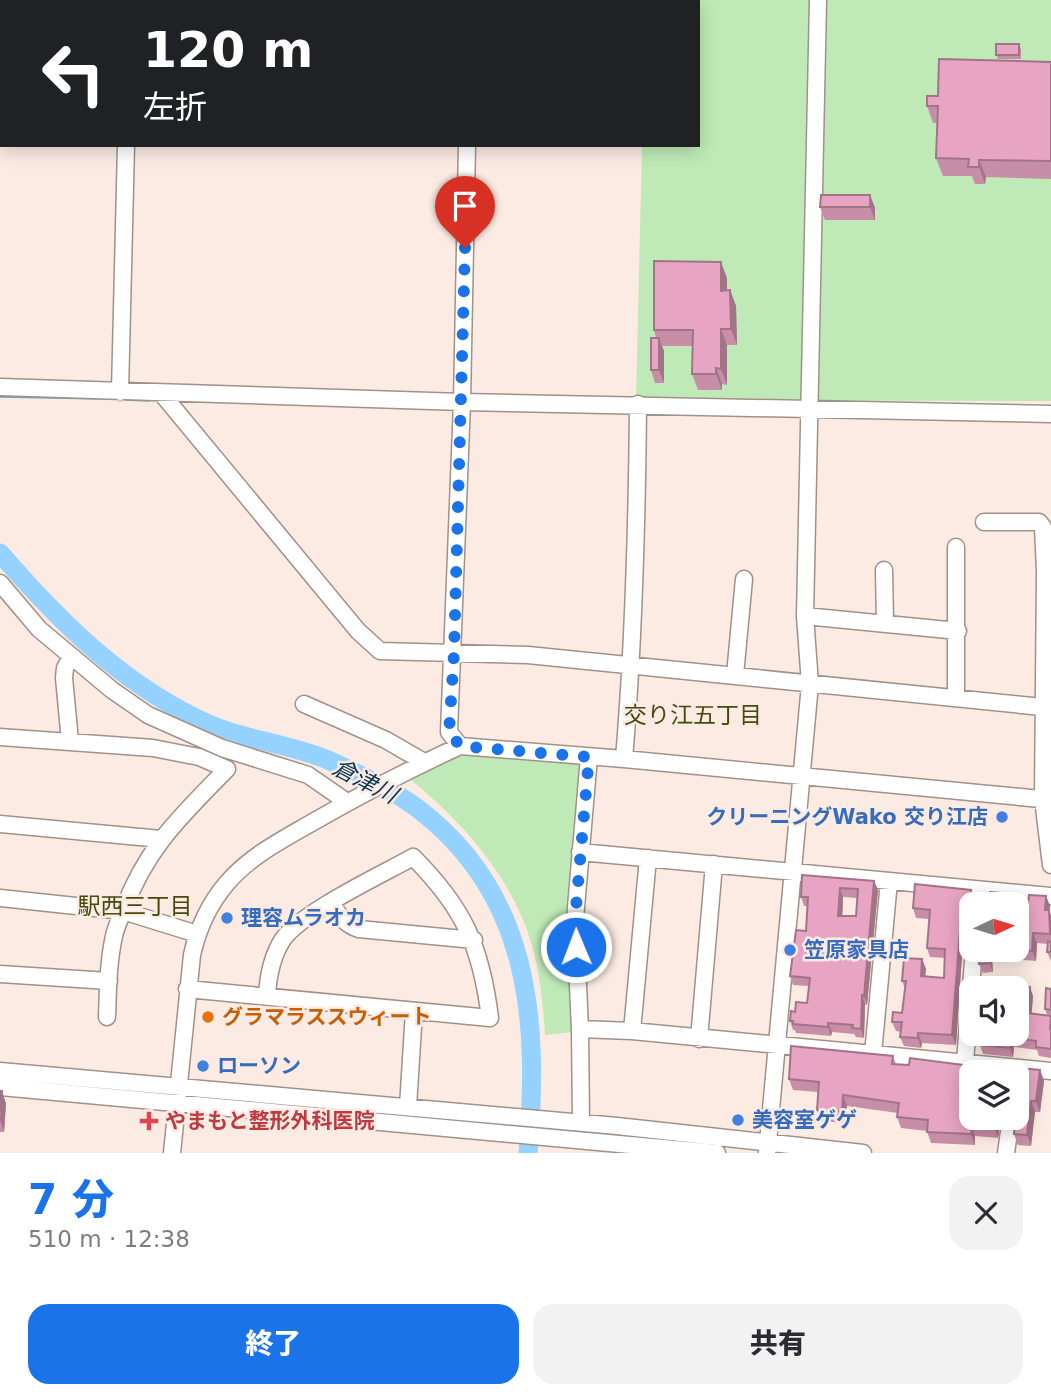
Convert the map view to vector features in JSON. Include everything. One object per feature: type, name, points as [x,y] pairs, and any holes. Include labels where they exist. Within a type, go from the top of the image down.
[{"type":"street","points":[[768,1148],[810,684],[804,616],[818,0]]},
{"type":"street","points":[[120,392],[126,147]]},
{"type":"street","points":[[460,746],[449,732],[462,402],[467,147]]},
{"type":"street","points":[[0,387],[462,402],[1051,414]]},
{"type":"street","points":[[162,394],[358,631],[380,651],[528,655],[1042,707]]},
{"type":"street","points":[[624,759],[632,666],[637,550],[638,404]]},
{"type":"street","points":[[984,522],[1038,522],[1043,527],[1048,572],[1042,707],[1051,865]]},
{"type":"street","points":[[956,547],[956,697]]},
{"type":"street","points":[[884,570],[885,623]]},
{"type":"street","points":[[735,675],[744,579]]},
{"type":"street","points":[[0,583],[39,629],[71,657],[148,715],[222,748],[308,775],[351,800]]},
{"type":"street","points":[[804,616],[958,631]]},
{"type":"street","points":[[70,741],[64,678],[65,668],[71,657]]},
{"type":"street","points":[[304,704],[386,740],[424,762]]},
{"type":"street","points":[[0,737],[180,752],[227,769],[161,839],[131,887],[114,933],[107,1017]]},
{"type":"street","points":[[172,1153],[187,989],[197,934],[218,895],[251,860],[404,771],[460,746],[1047,800]]},
{"type":"street","points":[[581,1123],[575,919],[589,757]]},
{"type":"street","points":[[0,824],[161,839]]},
{"type":"street","points":[[580,852],[889,881],[959,893]]},
{"type":"street","points":[[187,989],[490,1018],[474,940],[444,890],[412,857],[303,920],[283,939],[272,964],[267,996]]},
{"type":"street","points":[[632,1031],[648,858]]},
{"type":"street","points":[[699,1039],[714,864]]},
{"type":"street","points":[[873,1054],[889,881]]},
{"type":"street","points":[[1029,896],[1051,896]]},
{"type":"street","points":[[0,898],[123,911],[197,934]]},
{"type":"street","points":[[331,903],[349,926],[359,929],[474,940]]},
{"type":"street","points":[[965,1060],[973,962]]},
{"type":"street","points":[[0,974],[108,982]]},
{"type":"street","points":[[408,1107],[414,1011]]},
{"type":"street","points":[[580,1029],[632,1031],[959,1061]]},
{"type":"street","points":[[0,1070],[559,1139],[581,1147],[718,1153]]},
{"type":"street","points":[[1029,1070],[1051,1071]]},
{"type":"street","points":[[0,1087],[408,1107],[581,1123],[768,1148],[863,1153]]},
{"type":"street","points":[[1006,1153],[1009,1130]]},
{"type":"green space","points":[[700,0],[1051,0],[1051,401],[636,400],[642,147],[700,147]]},
{"type":"green space","points":[[463,750],[584,761],[575,1032],[545,1035],[535,957],[519,910],[493,867],[462,827],[407,777]]},
{"type":"building","points":[[996,44],[1019,44],[1019,55],[996,55]]},
{"type":"building","points":[[939,59],[1051,62],[1051,161],[979,160],[979,167],[968,167],[969,159],[936,158],[938,106],[927,106],[927,96],[938,96]]},
{"type":"building","points":[[821,195],[870,195],[870,207],[820,207]]},
{"type":"building","points":[[654,261],[721,262],[721,291],[730,290],[731,329],[721,329],[721,369],[716,368],[716,374],[692,374],[693,330],[654,330]]},
{"type":"building","points":[[651,338],[659,338],[659,370],[651,370]]},
{"type":"building","points":[[802,875],[874,881],[861,1029],[852,1028],[853,1025],[828,1023],[828,1027],[793,1024],[793,1021],[790,1021],[796,1002],[807,1003],[810,978],[790,976],[796,930],[806,931],[808,897],[801,897]],"holes":[[[840,888],[858,889],[856,916],[838,916]]]},
{"type":"building","points":[[915,884],[971,890],[959,892],[959,943],[952,1035],[918,1033],[918,1038],[900,1037],[902,1022],[892,1022],[893,1012],[902,1013],[906,981],[902,981],[904,958],[922,959],[921,976],[944,978],[945,949],[927,948],[930,910],[913,908]]},
{"type":"building","points":[[1029,895],[1046,896],[1045,910],[1049,910],[1050,934],[1033,933],[1032,951],[1029,951]]},
{"type":"building","points":[[1048,941],[1051,942],[1051,952],[1047,952]]},
{"type":"building","points":[[1046,988],[1051,989],[1051,1010],[1045,1009]]},
{"type":"building","points":[[1029,1013],[1051,1016],[1051,1049],[1036,1047],[1036,1041],[1029,1040]]},
{"type":"building","points":[[791,1046],[893,1056],[892,1064],[909,1065],[910,1058],[959,1064],[959,1130],[972,1130],[971,1134],[927,1132],[928,1120],[897,1117],[899,1103],[843,1095],[842,1112],[817,1110],[819,1082],[789,1079]]},
{"type":"building","points":[[1029,1069],[1040,1070],[1036,1101],[1031,1101],[1029,1118]]},
{"type":"building","points":[[1014,1130],[1028,1130],[1027,1135],[1014,1134]]},
{"type":"waterway","points":[[0,396],[106,398]]},
{"type":"waterway","points":[[126,399],[149,400]]},
{"type":"waterway","name":"倉津川","points":[[0,553],[92,648],[172,706],[217,727],[313,754],[362,776],[417,808],[455,842],[484,880],[505,920],[519,963],[528,1009],[531,1056],[528,1153]]},
{"type":"place","name":"クリーニングWako 交り江店","points":[[1002,817]]},
{"type":"place","name":"理容ムラオカ","points":[[227,918]]},
{"type":"place","name":"笠原家具店","points":[[790,950]]},
{"type":"place","name":"グラマラススウィート","points":[[208,1017]]},
{"type":"place","name":"ローソン","points":[[203,1066]]},
{"type":"place","name":"美容室ゲゲ","points":[[738,1120]]},
{"type":"place","name":"やまもと整形外科医院","points":[[149,1121]]},
{"type":"district","name":"交り江五丁目","points":[[693,715]]},
{"type":"district","name":"駅西三丁目","points":[[135,906]]},
{"type":"route","points":[[465,248],[454,653],[449,732],[460,746],[589,757],[575,919],[576,947]]}]
